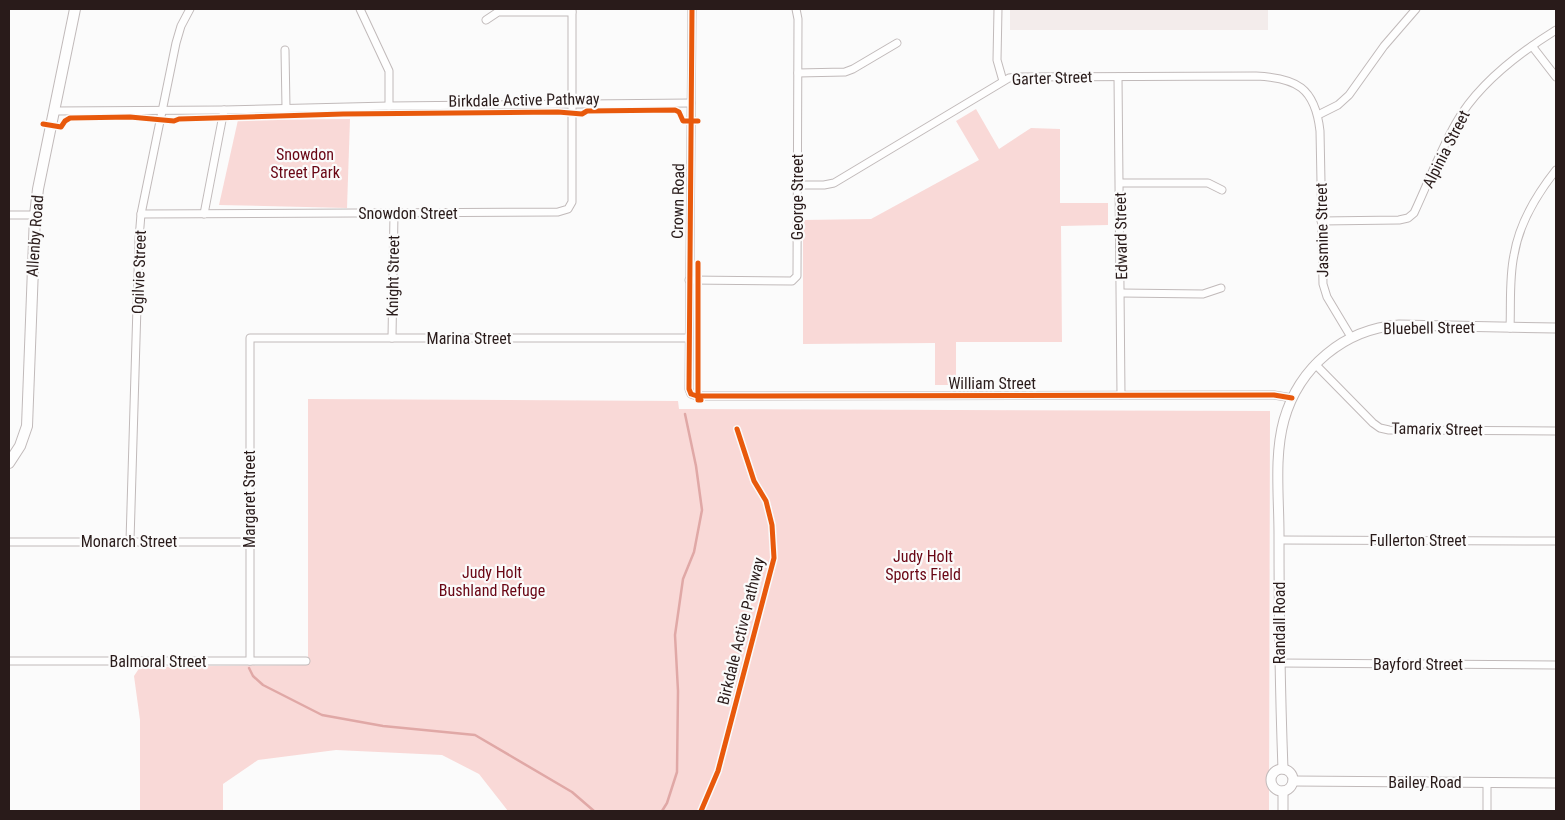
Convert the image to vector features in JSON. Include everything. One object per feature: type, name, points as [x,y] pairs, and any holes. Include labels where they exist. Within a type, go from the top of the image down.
[{"type":"main road","name":"Allenby Road","points":[[9,463],[20,446],[27,426],[35,215],[38,189],[76,9]]},
{"type":"street","name":"Ogilvie Street","points":[[130,541],[141,214],[176,43],[181,26],[190,9]]},
{"type":"street","points":[[360,9],[389,70],[389,106]]},
{"type":"street","name":"Crown Road","points":[[691,394],[689,389],[689,280],[692,9]]},
{"type":"street","name":"George Street","points":[[689,280],[792,281],[797,276],[798,19],[796,9]]},
{"type":"street","points":[[998,9],[997,60],[1003,80]]},
{"type":"street","points":[[1318,115],[1338,105],[1350,95],[1384,46],[1416,9]]},
{"type":"street","points":[[486,20],[498,12],[572,10],[573,104]]},
{"type":"street","name":"Alpinia Street","points":[[1321,221],[1399,220],[1408,218],[1414,213],[1456,123],[1470,101],[1532,46],[1556,30]]},
{"type":"street","points":[[798,73],[845,72],[853,70],[897,43]]},
{"type":"street","points":[[1532,46],[1556,77]]},
{"type":"street","points":[[285,50],[286,108]]},
{"type":"street","name":"Garter Street","points":[[797,185],[834,183],[1003,80],[1017,77],[1256,76],[1285,79],[1292,81],[1302,88],[1311,100],[1318,115]]},
{"type":"street","name":"Edward Street","points":[[1118,77],[1121,395]]},
{"type":"street","name":"Snowdon Street","points":[[141,214],[558,212],[568,209],[572,202],[573,104]]},
{"type":"street","points":[[54,111],[691,104]]},
{"type":"street","points":[[204,214],[224,110]]},
{"type":"street","name":"Jasmine Street","points":[[1318,115],[1320,131],[1322,277],[1325,291],[1351,337]]},
{"type":"street","points":[[1510,328],[1511,280],[1514,254],[1521,231],[1533,204],[1556,170]]},
{"type":"street","points":[[1120,183],[1208,183],[1222,190]]},
{"type":"street","name":"Knight Street","points":[[392,338],[394,213]]},
{"type":"street","points":[[9,215],[35,215]]},
{"type":"street","points":[[1121,293],[1203,294],[1222,288]]},
{"type":"street","name":"Bluebell Street","points":[[1279,478],[1284,420],[1292,398],[1315,364],[1334,347],[1351,337],[1378,328],[1399,325],[1556,328]]},
{"type":"street","name":"Marina Street","points":[[250,338],[689,338]]},
{"type":"street","name":"Margaret Street","points":[[250,338],[250,661]]},
{"type":"street","name":"Tamarix Street","points":[[1315,364],[1380,428],[1389,430],[1556,430]]},
{"type":"street","name":"William Street","points":[[691,394],[697,396],[1274,395],[1292,398]]},
{"type":"street","name":"Randall Road","points":[[1279,478],[1279,663],[1283,768]]},
{"type":"street","name":"Fullerton Street","points":[[1279,540],[1556,541]]},
{"type":"street","name":"Monarch Street","points":[[9,542],[249,542]]},
{"type":"street","name":"Balmoral Street","points":[[9,662],[306,661]]},
{"type":"street","name":"Bayford Street","points":[[1279,663],[1556,665]]},
{"type":"street","points":[[1283,768],[1293,775],[1290,788],[1283,791],[1274,788],[1271,781],[1275,771],[1283,768]]},
{"type":"street","name":"Bailey Road","points":[[1293,780],[1556,783]]},
{"type":"street","points":[[1487,782],[1487,811]]},
{"type":"street","points":[[1282,811],[1283,791]]},
{"type":"shaded area","points":[[1010,9],[1268,9],[1268,30],[1010,30]]},
{"type":"green space","points":[[976,109],[999,149],[1031,128],[1060,129],[1060,203],[1108,203],[1108,225],[1061,226],[1062,342],[956,342],[956,385],[935,385],[935,343],[803,344],[803,220],[871,219],[979,160],[956,121]]},
{"type":"green space","name":"Snowdon Street Park","points":[[350,119],[347,208],[219,205],[238,120]]},
{"type":"green space","points":[[308,399],[678,401],[679,409],[1270,411],[1269,811],[508,811],[479,774],[442,755],[336,750],[258,760],[223,784],[223,811],[140,811],[140,720],[134,676],[140,667],[308,665]]},
{"type":"waterway","points":[[662,811],[667,803],[677,772],[678,691],[675,635],[683,579],[694,552],[702,510],[696,466],[685,414]]},
{"type":"waterway","points":[[249,668],[253,676],[263,685],[322,715],[383,726],[475,735],[572,792],[594,811]]},
{"type":"cycle path","points":[[692,9],[689,389],[691,394],[697,396],[1274,395],[1292,398]]},
{"type":"cycle path","name":"Birkdale Active Pathway","points":[[43,124],[61,127],[70,118],[130,117],[174,121],[179,119],[343,114],[558,112],[582,114],[587,111],[675,110],[679,112],[683,121],[698,121]]},
{"type":"cycle path","points":[[698,263],[698,400],[701,400]]},
{"type":"cycle path","name":"Birkdale Active Pathway","points":[[701,811],[718,771],[774,558],[772,525],[766,501],[754,481],[737,429]]},
{"type":"park label","name":"Judy Holt Sports Field","points":[[923,565]]},
{"type":"park label","name":"Judy Holt Bushland Refuge","points":[[492,581]]}]
